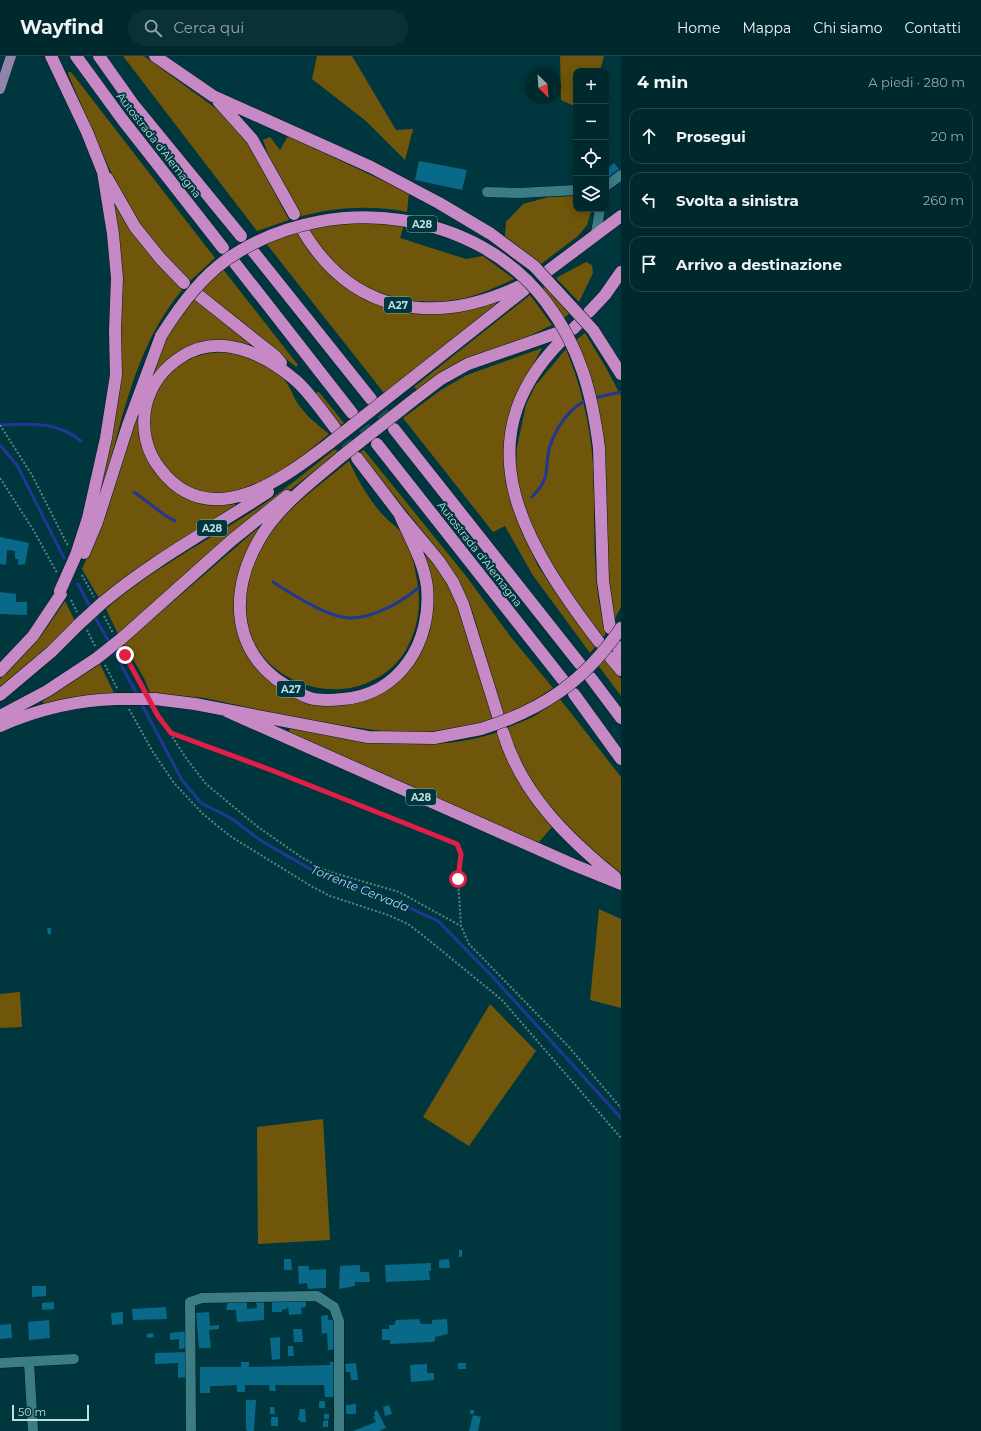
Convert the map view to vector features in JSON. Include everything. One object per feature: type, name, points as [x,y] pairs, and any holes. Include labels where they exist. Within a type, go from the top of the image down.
[{"type":"highway","name":"A28","points":[[0,671],[33,636],[64,594],[75,555],[88,518],[106,438],[116,375],[116,278],[112,234],[103,172],[87,132],[51,56]]},
{"type":"highway","name":"Autostrada d'Alemagna","points":[[76,56],[122,119],[223,248]]},
{"type":"highway","name":"Autostrada d'Alemagna","points":[[99,56],[134,104],[242,236]]},
{"type":"highway","points":[[155,56],[213,96],[252,139],[294,214]]},
{"type":"highway","name":"A28","points":[[213,96],[371,168],[439,203],[491,234],[534,266],[592,330],[621,374]]},
{"type":"highway","points":[[103,172],[136,227],[160,258],[184,283]]},
{"type":"highway","points":[[550,270],[596,233],[621,216]]},
{"type":"highway","name":"A28","points":[[0,726],[50,709],[91,700],[119,696],[155,704],[222,709],[368,737],[434,738],[481,729],[509,720],[560,694],[608,647],[616,628],[603,581],[599,448],[595,414],[588,385],[571,342],[545,301],[522,276],[500,259],[480,247],[430,226],[404,220],[365,217],[306,223],[267,236],[238,251],[194,289],[161,336],[128,425],[97,522],[75,555]]},
{"type":"highway","name":"A27","points":[[302,229],[323,258],[345,280],[365,293],[387,302],[412,308],[433,310],[456,308],[522,288],[499,311],[326,447]]},
{"type":"highway","points":[[252,250],[371,399]]},
{"type":"highway","points":[[234,262],[352,413]]},
{"type":"highway","points":[[589,312],[605,295],[621,272]]},
{"type":"highway","points":[[197,294],[275,356],[335,428]]},
{"type":"highway","points":[[341,457],[441,379],[468,364],[559,337],[526,385],[518,407],[510,462],[513,487],[521,516],[545,567],[562,594],[599,642]]},
{"type":"highway","points":[[295,379],[270,362],[246,350],[230,346],[214,346],[194,350],[184,355],[167,368],[154,384],[146,404],[144,415],[145,436],[157,466],[172,482],[190,493],[200,497],[222,499],[244,496],[266,488],[326,447]]},
{"type":"highway","name":"Autostrada d'Alemagna","points":[[394,429],[580,664]]},
{"type":"highway","name":"Autostrada d'Alemagna","points":[[377,444],[563,680]]},
{"type":"highway","name":"A28","points":[[0,695],[51,652],[100,605],[130,580],[159,560],[236,514],[290,476],[326,447]]},
{"type":"highway","name":"A28","points":[[0,716],[47,691],[99,657],[232,540],[285,498],[341,457]]},
{"type":"highway","name":"A27","points":[[341,457],[290,501],[272,521],[260,538],[243,575],[239,595],[240,621],[245,638],[254,656],[270,674],[287,687],[310,698],[333,700],[358,698],[381,688],[400,672],[416,648],[424,633],[427,606],[427,586],[422,567],[399,514]]},
{"type":"highway","name":"A27","points":[[357,458],[399,514],[440,561],[453,582],[465,610],[498,716]]},
{"type":"highway","points":[[616,652],[621,670]]},
{"type":"highway","points":[[591,678],[621,718]]},
{"type":"highway","points":[[574,694],[621,759]]},
{"type":"highway","name":"A28","points":[[222,709],[574,865],[621,883]]},
{"type":"highway","points":[[503,732],[517,764],[535,798],[570,838],[621,883]]},
{"type":"main road","points":[[0,89],[11,56]]},
{"type":"street","points":[[609,184],[621,175]]},
{"type":"street","points":[[487,192],[519,193],[573,190]]},
{"type":"street","points":[[596,233],[600,212]]},
{"type":"street","points":[[191,1431],[190,1302],[202,1298],[317,1296],[334,1307],[339,1322],[339,1431]]},
{"type":"street","points":[[0,1363],[74,1359]]},
{"type":"street","points":[[29,1362],[33,1431]]},
{"type":"path","points":[[0,425],[32,475],[75,555]]},
{"type":"path","points":[[0,478],[34,531],[58,576]]},
{"type":"path","points":[[82,575],[100,605],[144,691]]},
{"type":"path","points":[[64,594],[119,696]]},
{"type":"path","points":[[155,704],[186,758],[206,784],[258,827],[301,857],[327,871],[399,892],[461,926]]},
{"type":"path","points":[[128,707],[153,752],[174,783],[203,814],[230,836],[311,886],[330,896],[388,915],[408,924],[425,937],[502,1000],[621,1138]]},
{"type":"path","points":[[171,733],[271,770],[457,844],[461,854],[458,879],[461,926],[469,944],[569,1046],[621,1108]]},
{"type":"shaded area","points":[[123,56],[144,56],[225,115],[250,146],[289,220],[257,231]]},
{"type":"shaded area","points":[[317,56],[352,56],[396,130],[413,129],[405,160],[366,121],[312,79]]},
{"type":"shaded area","points":[[560,56],[604,56],[601,68],[573,68],[573,106],[561,100]]},
{"type":"shaded area","points":[[71,72],[215,258],[189,282],[153,243],[121,192],[102,153],[68,74]]},
{"type":"shaded area","points":[[288,136],[409,193],[407,212],[380,208],[353,208],[326,211],[299,217],[271,162],[263,140],[270,137],[280,150]]},
{"type":"shaded area","points":[[573,196],[573,212],[591,212],[587,225],[578,236],[541,264],[505,236],[506,222],[523,204],[549,197]]},
{"type":"shaded area","points":[[112,198],[155,262],[182,290],[152,335],[141,360],[116,438],[103,491],[98,493],[111,417]]},
{"type":"shaded area","points":[[340,221],[404,225],[400,238],[466,259],[483,256],[514,279],[478,294],[449,301],[414,301],[380,293],[349,276],[336,265],[305,227]]},
{"type":"shaded area","points":[[295,230],[310,253],[338,282],[361,296],[390,308],[496,299],[500,305],[384,393],[265,242]]},
{"type":"shaded area","points":[[586,262],[592,265],[593,273],[579,302],[556,278]]},
{"type":"shaded area","points":[[222,268],[298,365],[296,367],[199,289]]},
{"type":"shaded area","points":[[545,286],[570,313],[564,318],[543,288]]},
{"type":"shaded area","points":[[530,295],[552,325],[527,337],[478,354],[417,390],[414,387]]},
{"type":"shaded area","points":[[191,297],[250,343],[248,345],[225,341],[201,344],[145,394],[150,464],[155,473],[183,496],[207,504],[235,504],[236,506],[99,598],[82,569],[106,515],[136,414],[164,338]]},
{"type":"shaded area","points":[[585,333],[621,396],[621,607],[614,620],[608,596],[597,402],[591,378],[576,340]]},
{"type":"shaded area","points":[[542,348],[517,395],[511,415],[506,473],[509,496],[521,531],[538,566],[564,605],[596,646],[590,653],[532,574],[505,526],[493,532],[403,418],[441,390],[467,375]]},
{"type":"shaded area","points":[[566,349],[584,405],[592,449],[596,570],[601,612],[606,633],[602,639],[548,562],[520,499],[516,465],[517,447],[526,405],[535,386]]},
{"type":"shaded area","points":[[221,352],[239,355],[258,361],[275,371],[288,385],[305,413],[329,434],[294,463],[278,474],[241,491],[223,494],[197,490],[184,484],[173,476],[156,455],[149,432],[150,410],[153,400],[163,380],[170,372],[178,365],[193,357]]},
{"type":"shaded area","points":[[317,392],[319,392],[344,423],[341,425],[317,395]]},
{"type":"shaded area","points":[[335,449],[338,452],[267,508],[118,634],[106,609],[155,572],[266,502]]},
{"type":"shaded area","points":[[364,450],[466,576],[510,636],[553,688],[530,703],[503,716],[473,613],[458,580],[427,537],[360,452]]},
{"type":"shaded area","points":[[349,461],[361,484],[376,507],[400,531],[408,546],[414,563],[418,585],[419,604],[414,632],[406,650],[390,669],[369,682],[349,688],[329,689],[309,686],[289,678],[272,666],[259,651],[249,633],[245,612],[245,601],[251,570],[260,550],[272,531],[289,511]]},
{"type":"shaded area","points":[[258,528],[260,528],[237,623],[286,690],[354,700],[411,663],[423,624],[429,596],[428,569],[424,557],[427,553],[439,569],[458,603],[493,720],[467,726],[415,734],[389,732],[310,721],[205,698],[150,693],[144,678],[124,644]]},
{"type":"shaded area","points":[[65,601],[75,621],[0,690],[0,679],[41,636]]},
{"type":"shaded area","points":[[605,657],[621,679],[621,696],[598,665]]},
{"type":"shaded area","points":[[100,664],[114,693],[44,706],[43,701]]},
{"type":"shaded area","points":[[560,699],[621,777],[621,873],[583,842],[552,810],[528,773],[507,728],[533,717]]},
{"type":"shaded area","points":[[290,727],[368,740],[421,744],[447,743],[473,739],[498,732],[523,788],[552,827],[539,842],[535,841],[289,732]]},
{"type":"shaded area","points":[[599,909],[621,919],[621,1008],[590,1000]]},
{"type":"shaded area","points":[[20,992],[22,1027],[0,1028],[0,994]]},
{"type":"shaded area","points":[[490,1004],[536,1051],[469,1146],[423,1117]]},
{"type":"shaded area","points":[[323,1119],[330,1240],[258,1244],[257,1127]]},
{"type":"building","points":[[419,161],[467,170],[462,190],[415,180]]},
{"type":"building","points":[[614,163],[619,169],[609,177],[609,167]]},
{"type":"building","points":[[0,537],[29,543],[25,564],[18,565],[18,559],[15,559],[15,551],[7,550],[6,565],[0,564]]},
{"type":"building","points":[[0,592],[16,594],[16,602],[27,602],[27,615],[0,614]]},
{"type":"building","points":[[47,928],[51,928],[51,934],[48,934]]},
{"type":"building","points":[[459,1250],[462,1250],[462,1257],[459,1257]]},
{"type":"building","points":[[284,1259],[291,1259],[292,1270],[284,1270]]},
{"type":"building","points":[[449,1259],[450,1268],[439,1268],[439,1260]]},
{"type":"building","points":[[431,1263],[431,1271],[429,1271],[430,1280],[386,1282],[385,1265]]},
{"type":"building","points":[[360,1265],[360,1272],[369,1272],[370,1282],[355,1282],[355,1286],[339,1289],[340,1266]]},
{"type":"building","points":[[298,1266],[309,1266],[309,1270],[326,1269],[326,1288],[308,1289],[307,1283],[299,1284]]},
{"type":"building","points":[[32,1286],[46,1286],[46,1296],[32,1297]]},
{"type":"building","points":[[272,1300],[306,1301],[306,1307],[301,1308],[302,1314],[289,1315],[288,1306],[287,1309],[282,1310],[282,1312],[272,1312]]},
{"type":"building","points":[[54,1302],[54,1309],[42,1310],[42,1303]]},
{"type":"building","points":[[228,1302],[247,1302],[247,1309],[257,1308],[256,1302],[264,1302],[264,1320],[237,1322],[236,1310],[226,1310]]},
{"type":"building","points":[[166,1307],[167,1319],[133,1320],[132,1309]]},
{"type":"building","points":[[123,1312],[123,1324],[112,1325],[111,1313]]},
{"type":"building","points":[[209,1312],[210,1326],[219,1325],[219,1329],[209,1330],[211,1348],[199,1348],[196,1313]]},
{"type":"building","points":[[328,1315],[328,1320],[335,1320],[337,1349],[328,1350],[327,1333],[322,1334],[321,1316]]},
{"type":"building","points":[[419,1319],[421,1324],[432,1324],[432,1320],[447,1319],[448,1334],[435,1337],[435,1341],[431,1342],[390,1344],[390,1340],[382,1340],[382,1329],[389,1329],[389,1325],[394,1325],[396,1320]]},
{"type":"building","points":[[49,1320],[50,1338],[29,1340],[28,1322]]},
{"type":"building","points":[[11,1324],[12,1338],[0,1339],[0,1325]]},
{"type":"building","points":[[293,1329],[302,1329],[303,1342],[294,1342]]},
{"type":"building","points":[[188,1331],[189,1348],[179,1349],[179,1339],[170,1340],[170,1333]]},
{"type":"building","points":[[153,1333],[154,1337],[147,1338],[147,1334]]},
{"type":"building","points":[[280,1337],[280,1359],[272,1360],[270,1338]]},
{"type":"building","points":[[288,1346],[293,1346],[294,1356],[288,1356]]},
{"type":"building","points":[[186,1352],[188,1377],[178,1378],[178,1363],[155,1364],[155,1353]]},
{"type":"building","points":[[241,1362],[249,1362],[249,1367],[330,1365],[330,1362],[338,1362],[338,1397],[325,1397],[324,1385],[275,1385],[276,1391],[270,1391],[269,1385],[245,1385],[245,1392],[237,1392],[237,1385],[210,1386],[210,1393],[200,1393],[200,1367],[241,1367]]},
{"type":"building","points":[[356,1363],[358,1380],[351,1380],[350,1372],[346,1372],[345,1364]]},
{"type":"building","points":[[458,1363],[466,1363],[466,1369],[458,1369]]},
{"type":"building","points":[[427,1364],[427,1373],[434,1373],[434,1380],[411,1382],[410,1365]]},
{"type":"building","points":[[246,1400],[256,1400],[254,1431],[247,1431],[246,1429]]},
{"type":"building","points":[[319,1401],[325,1401],[325,1408],[319,1408]]},
{"type":"building","points":[[356,1404],[356,1414],[346,1414],[346,1405]]},
{"type":"building","points":[[389,1405],[392,1414],[385,1416],[383,1407]]},
{"type":"building","points":[[270,1407],[274,1407],[275,1414],[270,1414]]},
{"type":"building","points":[[300,1409],[305,1409],[306,1422],[300,1422],[300,1420],[298,1420]]},
{"type":"building","points":[[377,1410],[386,1428],[379,1431],[353,1431],[376,1422],[373,1417],[375,1416],[374,1412]]},
{"type":"building","points":[[470,1410],[474,1410],[474,1414],[470,1414]]},
{"type":"building","points":[[324,1414],[329,1414],[329,1419],[324,1419]]},
{"type":"building","points":[[473,1415],[481,1417],[478,1431],[469,1431]]},
{"type":"building","points":[[271,1417],[278,1417],[278,1426],[271,1426]]},
{"type":"building","points":[[328,1420],[328,1427],[323,1427],[323,1421]]},
{"type":"waterway","points":[[594,398],[621,392]]},
{"type":"waterway","points":[[532,497],[543,483],[550,446],[564,418],[575,407],[588,400]]},
{"type":"waterway","points":[[0,425],[43,425],[62,430],[81,441]]},
{"type":"waterway","name":"Torrente Cervada","points":[[0,445],[17,465],[64,558]]},
{"type":"waterway","points":[[134,492],[175,521]]},
{"type":"waterway","points":[[273,582],[311,605],[333,614],[352,618],[370,615],[388,608],[418,588]]},
{"type":"waterway","name":"Torrente Cervada","points":[[78,584],[89,605]]},
{"type":"waterway","name":"Torrente Cervada","points":[[96,619],[108,640]]},
{"type":"waterway","name":"Torrente Cervada","points":[[115,654],[138,696]]},
{"type":"waterway","name":"Torrente Cervada","points":[[141,703],[182,780],[201,803],[231,818],[260,840],[322,876],[390,899],[438,921],[490,974],[621,1118]]},
{"type":"tunnel","points":[[371,399],[394,428]]},
{"type":"tunnel","points":[[353,413],[376,443]]},
{"type":"tunnel","points":[[335,428],[357,457]]},
{"type":"route","points":[[125,655],[158,716],[171,733],[202,746],[271,770],[457,844],[461,854],[458,879]]}]
